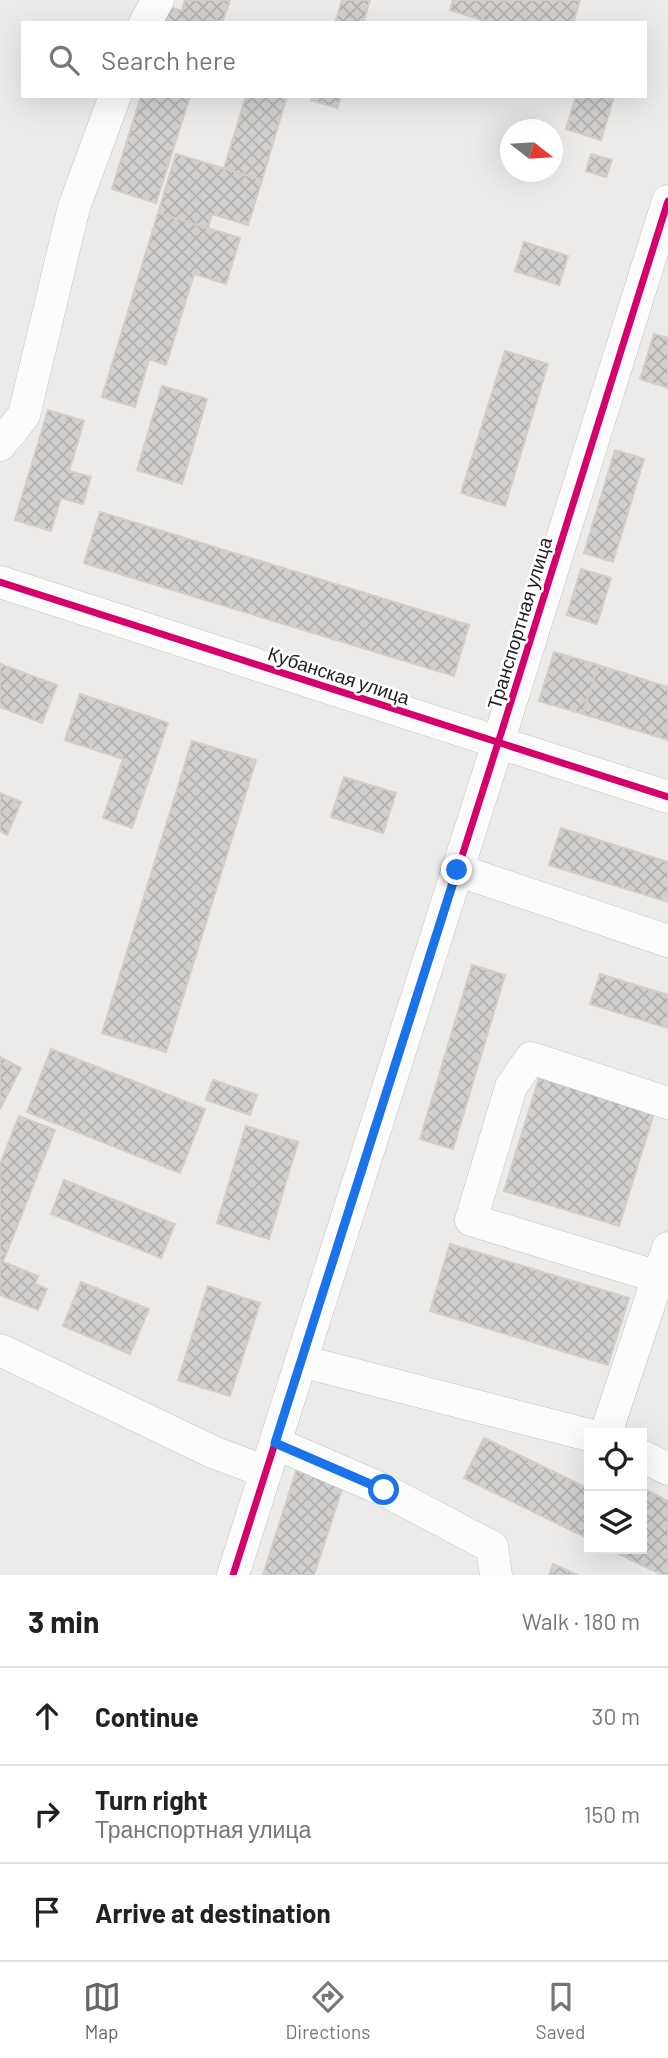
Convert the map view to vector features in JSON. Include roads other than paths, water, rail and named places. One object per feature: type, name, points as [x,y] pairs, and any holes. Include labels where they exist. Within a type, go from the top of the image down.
[{"type":"street","points":[[146,21],[158,0]]},
{"type":"street","points":[[0,445],[24,415],[74,207],[114,98]]},
{"type":"street","name":"Транспортная улица","points":[[233,1575],[668,201]]},
{"type":"street","name":"Кубанская улица","points":[[0,582],[668,797]]},
{"type":"street","points":[[457,870],[668,941]]},
{"type":"street","points":[[608,1428],[664,1268],[471,1220],[511,1087],[531,1058],[668,1103]]},
{"type":"street","points":[[0,1350],[213,1452],[270,1457],[384,1490],[492,1547],[496,1575]]},
{"type":"street","points":[[301,1361],[584,1434]]},
{"type":"street","points":[[647,1458],[668,1469]]}]
